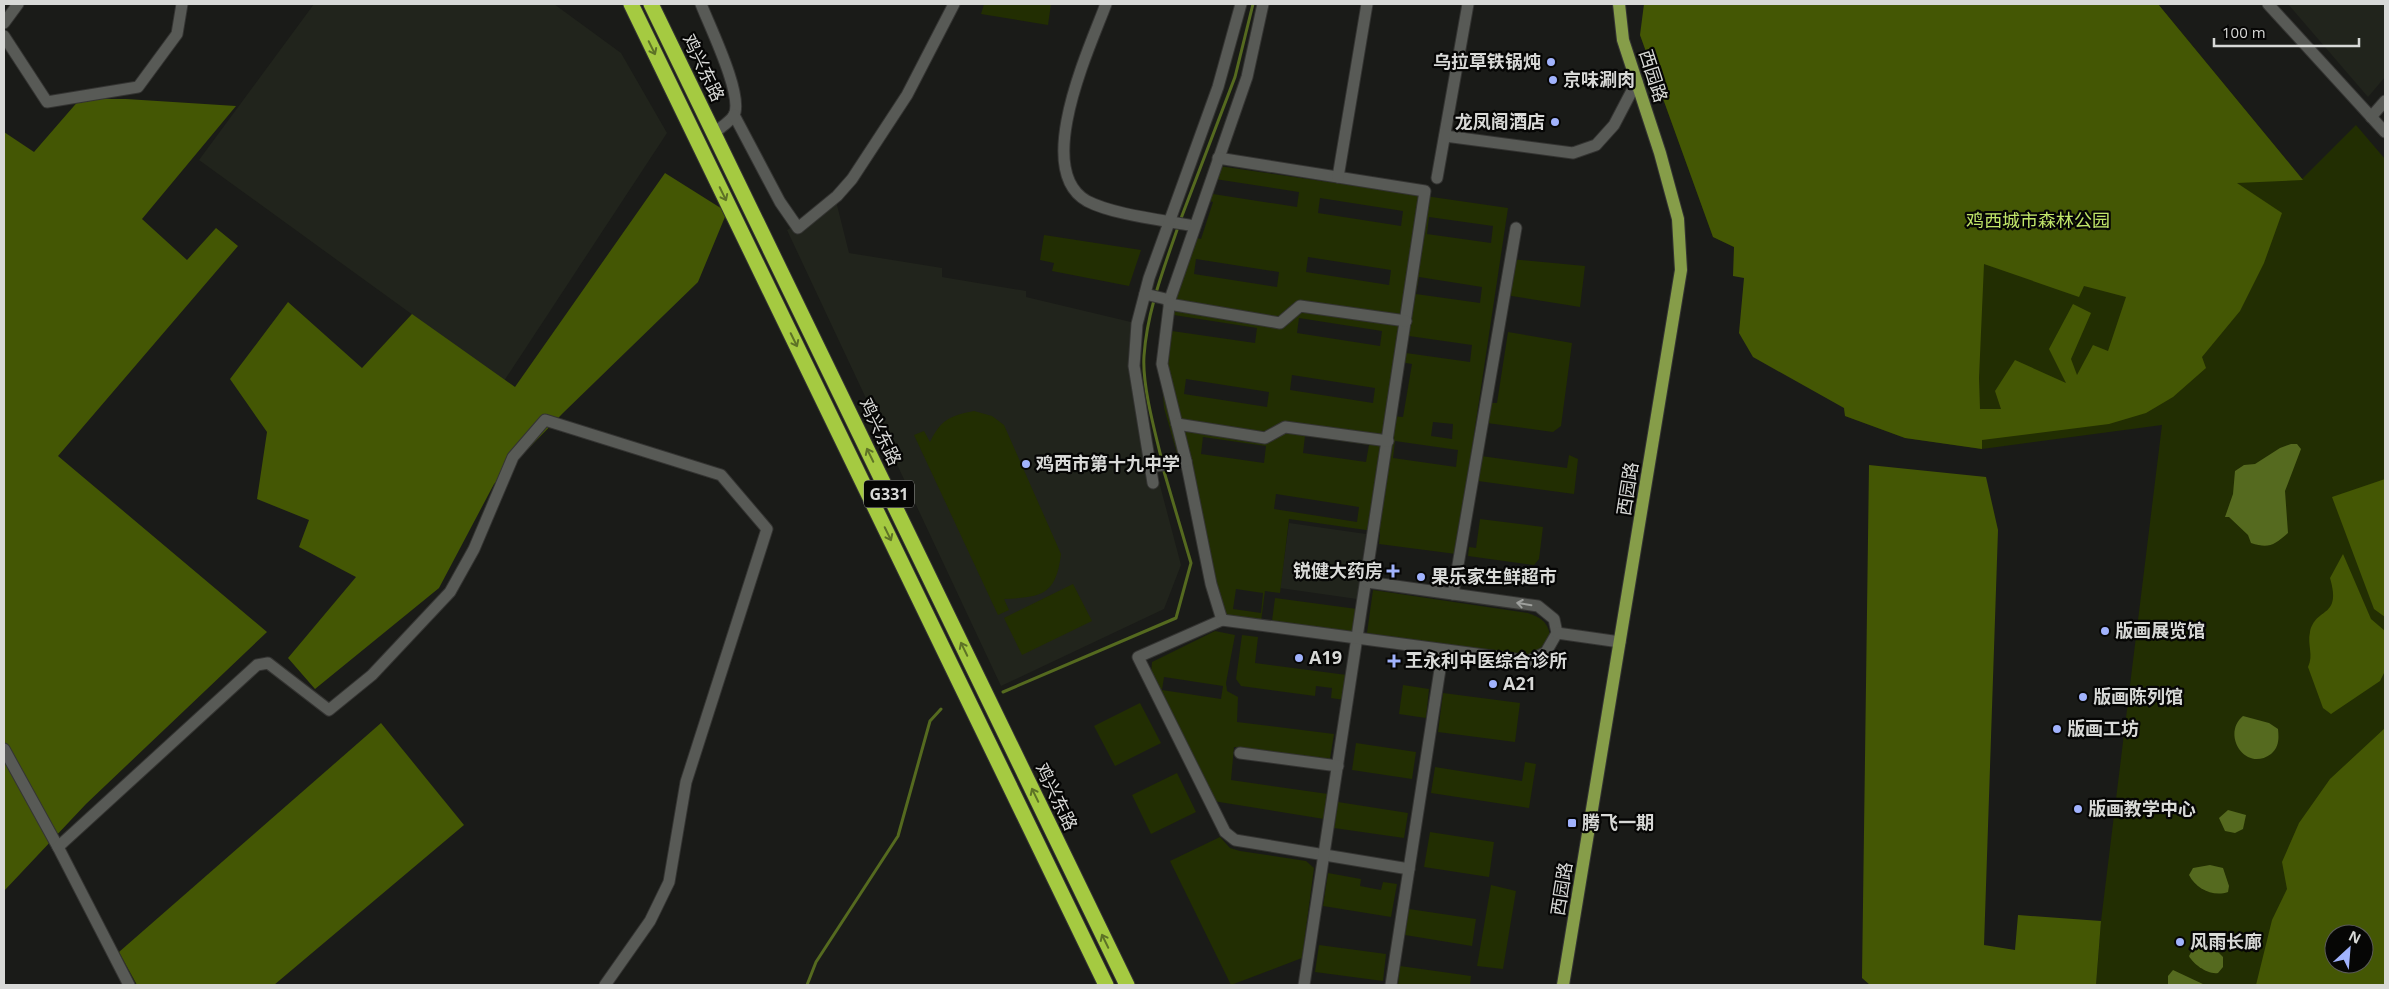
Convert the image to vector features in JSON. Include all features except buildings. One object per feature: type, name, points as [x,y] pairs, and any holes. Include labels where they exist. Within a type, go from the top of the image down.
[{"type":"highway","name":"鸡兴东路","points":[[631,4],[1106,985]]},
{"type":"highway","name":"鸡兴东路","points":[[651,4],[1127,985]]},
{"type":"main road","name":"西园路","points":[[1563,985],[1681,270],[1678,219],[1623,40],[1619,4]]},
{"type":"street","points":[[4,23],[18,4]]},
{"type":"street","points":[[4,36],[46,102],[138,87],[178,34],[182,4]]},
{"type":"street","points":[[701,4],[733,84],[737,103],[734,115],[714,133]]},
{"type":"street","points":[[734,115],[780,202],[798,228],[837,196],[852,179],[907,95],[954,4]]},
{"type":"street","points":[[1106,4],[1078,81],[1064,138],[1064,169],[1072,187],[1086,200],[1104,208],[1194,226]]},
{"type":"street","points":[[1153,483],[1134,366],[1137,324],[1145,294],[1218,86],[1241,4]]},
{"type":"street","points":[[1222,620],[1211,584],[1186,461],[1162,364],[1169,302],[1246,77],[1263,4]]},
{"type":"street","points":[[1338,177],[1367,4]]},
{"type":"street","points":[[1437,178],[1468,4]]},
{"type":"street","points":[[2268,4],[2385,132]]},
{"type":"street","points":[[1445,136],[1573,153],[1596,145],[1614,125],[1637,81]]},
{"type":"street","points":[[2371,117],[2385,101]]},
{"type":"street","points":[[1218,158],[1425,191],[1367,582],[1304,985]]},
{"type":"street","points":[[1453,594],[1516,228]]},
{"type":"street","points":[[1145,294],[1169,302],[1280,323],[1300,306],[1406,321]]},
{"type":"street","points":[[58,847],[257,665],[268,663],[329,710],[372,675],[450,592],[474,549],[513,458],[545,420],[722,475],[767,529],[686,782],[669,882],[650,921],[605,985]]},
{"type":"street","points":[[1177,424],[1264,438],[1285,427],[1388,441]]},
{"type":"street","points":[[1150,467],[1186,461]]},
{"type":"street","points":[[1367,582],[1538,606],[1554,619],[1557,633],[1546,652],[1529,661],[1222,620],[1138,657],[1225,832],[1235,840],[1324,856],[1409,868]]},
{"type":"street","points":[[1557,633],[1620,642]]},
{"type":"street","points":[[1391,985],[1443,650]]},
{"type":"street","points":[[4,748],[58,847],[129,985]]},
{"type":"street","points":[[1240,753],[1338,766]]},
{"type":"shaded area","points":[[314,4],[554,4],[621,53],[667,133],[504,381],[199,160]]},
{"type":"shaded area","points":[[2288,4],[2385,4],[2385,77],[2368,97]]},
{"type":"shaded area","name":"鸡西市第十九中学","points":[[836,201],[849,253],[942,268],[942,277],[1026,291],[1026,297],[1131,322],[1128,364],[1181,565],[1164,609],[1001,686],[787,230]]},
{"type":"shaded area","points":[[2297,444],[2301,449],[2285,491],[2288,533],[2271,545],[2262,546],[2251,543],[2248,535],[2229,517],[2225,517],[2233,494],[2235,471],[2244,465],[2255,464],[2280,448]]},
{"type":"shaded area","points":[[1289,523],[1366,534],[1357,599],[1280,588]]},
{"type":"shaded area","points":[[2243,716],[2269,723],[2278,729],[2278,743],[2276,749],[2271,754],[2261,759],[2253,759],[2239,749],[2235,741],[2234,732]]},
{"type":"shaded area","points":[[2228,810],[2246,815],[2243,829],[2235,833],[2225,831],[2219,818]]},
{"type":"shaded area","points":[[2210,865],[2223,868],[2229,886],[2228,892],[2211,893],[2200,888],[2192,880],[2189,875],[2193,868]]},
{"type":"shaded area","points":[[2198,940],[2207,941],[2223,957],[2223,967],[2218,973],[2201,968],[2189,956]]},
{"type":"shaded area","points":[[2173,970],[2205,985],[2168,985],[2168,976]]},
{"type":"green space","points":[[984,4],[1051,4],[1048,25],[981,14]]},
{"type":"green space","points":[[1644,4],[2158,4],[2303,180],[2237,183],[2282,213],[2264,263],[2240,311],[2202,357],[2206,368],[2173,397],[2146,413],[2109,424],[1982,440],[1982,449],[1905,438],[1845,416],[1844,408],[1753,357],[1739,333],[1744,278],[1733,276],[1734,247],[1713,237],[1640,35]],"holes":[[[1984,264],[2079,297],[2084,286],[2126,297],[2108,351],[2093,345],[2077,375],[2071,359],[2091,313],[2073,304],[2049,349],[2066,383],[2015,360],[1995,391],[2001,409],[1980,409],[1979,378]]]},
{"type":"green space","name":"鸡西城市森林公园","points":[[2158,4],[2302,179],[2356,125],[2385,159],[2385,985],[2096,985],[2101,921],[2162,425],[1982,449],[1905,438],[1845,416],[1834,295],[1713,237],[1640,35],[1765,87]]},
{"type":"green space","points":[[80,99],[126,99],[236,106],[142,219],[187,260],[216,228],[238,246],[58,456],[267,632],[86,804],[4,891],[4,132],[34,152]]},
{"type":"green space","points":[[1219,166],[1508,208],[1456,554],[1379,544],[1380,532],[1289,519],[1280,593],[1265,591],[1261,622],[1224,618],[1164,408],[1162,384],[1173,299],[1194,237],[1201,239],[1213,202],[1206,200]],"holes":[[[1215,179],[1299,192],[1297,207],[1213,194]],[[1320,198],[1403,211],[1401,226],[1318,213]],[[1429,217],[1493,226],[1491,243],[1427,234]],[[1308,257],[1391,270],[1389,285],[1306,272]],[[1196,259],[1279,272],[1277,287],[1194,274]],[[1419,277],[1482,287],[1480,303],[1416,294]],[[1174,315],[1257,328],[1255,343],[1172,331]],[[1299,318],[1382,331],[1380,346],[1297,333]],[[1409,336],[1472,345],[1470,362],[1406,353]],[[1400,362],[1412,364],[1403,417],[1392,416]],[[1292,375],[1375,388],[1373,403],[1290,390]],[[1186,379],[1269,392],[1267,407],[1184,394]],[[1433,422],[1453,424],[1452,439],[1431,436]],[[1305,436],[1369,445],[1366,462],[1303,453]],[[1203,437],[1266,446],[1264,463],[1201,454]],[[1395,441],[1458,450],[1456,467],[1393,458]],[[1276,494],[1359,507],[1357,522],[1274,509]],[[1236,589],[1263,593],[1261,613],[1233,609]]]},
{"type":"green space","points":[[665,173],[727,212],[698,282],[563,413],[494,484],[439,588],[315,689],[288,658],[356,577],[299,547],[309,520],[257,499],[267,432],[230,379],[288,302],[362,368],[412,314],[515,387]]},
{"type":"green space","points":[[1044,235],[1141,250],[1129,286],[1052,271],[1054,263],[1040,260]]},
{"type":"green space","points":[[1511,259],[1585,266],[1580,307],[1505,295]]},
{"type":"green space","points":[[1508,332],[1572,343],[1561,426],[1553,432],[1487,423],[1490,403],[1497,403]]},
{"type":"green space","points":[[974,411],[992,416],[1004,425],[1061,554],[1059,568],[1051,586],[1037,595],[1004,599],[1009,610],[998,615],[914,435],[924,431],[930,442],[938,429],[947,420]]},
{"type":"green space","points":[[1569,455],[1578,459],[1574,494],[1478,481],[1481,456],[1567,468]]},
{"type":"green space","points":[[1869,465],[1986,477],[1998,530],[1984,945],[2015,950],[2018,915],[2101,921],[2096,985],[1870,985],[1862,978]]},
{"type":"green space","points":[[2385,479],[2385,617],[2374,609],[2332,497]]},
{"type":"green space","points":[[1480,519],[1543,527],[1539,559],[1534,565],[1468,556],[1469,547],[1476,548]]},
{"type":"green space","points":[[2343,554],[2371,619],[2385,631],[2385,671],[2380,681],[2331,714],[2323,708],[2308,667],[2310,663],[2309,637],[2317,618],[2331,606],[2333,591],[2330,578]]},
{"type":"green space","points":[[1073,584],[1092,621],[1022,655],[1004,618]]},
{"type":"green space","points":[[1373,590],[1528,613],[1543,621],[1550,635],[1538,650],[1521,656],[1367,633]]},
{"type":"green space","points":[[1275,598],[1357,609],[1354,632],[1272,621]]},
{"type":"green space","points":[[1215,631],[1235,635],[1226,683],[1227,691],[1238,697],[1237,722],[1334,734],[1330,759],[1234,747],[1231,780],[1328,794],[1324,819],[1213,801],[1200,775],[1203,774],[1151,675],[1152,662]],"holes":[[[1164,677],[1223,686],[1221,699],[1162,690]]]},
{"type":"green space","points":[[1242,635],[1258,637],[1255,663],[1347,675],[1344,700],[1331,698],[1332,688],[1316,686],[1315,696],[1241,686],[1236,679]]},
{"type":"green space","points":[[1403,685],[1429,689],[1426,718],[1399,714]]},
{"type":"green space","points":[[1443,693],[1520,703],[1515,742],[1438,732]]},
{"type":"green space","points":[[1140,703],[1161,743],[1115,766],[1094,726]]},
{"type":"green space","points":[[381,723],[464,825],[274,985],[137,985],[119,952]]},
{"type":"green space","points":[[2385,728],[2385,985],[2256,985],[2272,920],[2287,889],[2282,862],[2299,823],[2330,779]]},
{"type":"green space","points":[[1356,743],[1416,752],[1412,779],[1352,770]]},
{"type":"green space","points":[[1525,762],[1536,764],[1529,808],[1431,793],[1435,767],[1522,781]]},
{"type":"green space","points":[[1177,773],[1196,812],[1151,834],[1132,795]]},
{"type":"green space","points":[[1338,802],[1408,813],[1404,838],[1334,828]]},
{"type":"green space","points":[[1430,832],[1494,842],[1489,877],[1424,867]]},
{"type":"green space","points":[[1220,837],[1230,848],[1306,861],[1314,868],[1302,958],[1231,985],[1170,861]]},
{"type":"green space","points":[[1328,873],[1361,879],[1360,886],[1381,890],[1383,882],[1397,884],[1391,917],[1323,906]]},
{"type":"green space","points":[[1491,885],[1516,891],[1503,969],[1477,966]]},
{"type":"green space","points":[[1409,909],[1476,919],[1472,946],[1405,935]]},
{"type":"green space","points":[[1319,945],[1386,954],[1383,981],[1315,972]]},
{"type":"green space","points":[[1400,966],[1471,976],[1470,985],[1398,985]]},
{"type":"waterway","points":[[1180,221],[1235,77],[1253,4]]},
{"type":"waterway","points":[[1162,461],[1147,394],[1144,356],[1152,306],[1178,227]]},
{"type":"waterway","points":[[1003,692],[1176,618],[1191,563],[1163,468]]},
{"type":"waterway","points":[[807,985],[816,962],[898,836],[930,721],[941,709]]},
{"type":"place","name":"乌拉草铁锅炖","points":[[1551,62]]},
{"type":"place","name":"京味涮肉","points":[[1553,80]]},
{"type":"place","name":"龙凤阁酒店","points":[[1555,122]]},
{"type":"place","name":"鸡西市第十九中学","points":[[1026,464]]},
{"type":"place","name":"锐健大药房","points":[[1393,571]]},
{"type":"place","name":"果乐家生鲜超市","points":[[1421,577]]},
{"type":"place","name":"版画展览馆","points":[[2105,631]]},
{"type":"place","name":"A19","points":[[1299,658]]},
{"type":"place","name":"王永利中医综合诊所","points":[[1394,661]]},
{"type":"place","name":"A21","points":[[1493,684]]},
{"type":"place","name":"版画陈列馆","points":[[2083,697]]},
{"type":"place","name":"版画工坊","points":[[2057,729]]},
{"type":"place","name":"版画教学中心","points":[[2078,809]]},
{"type":"place","name":"腾飞一期","points":[[1572,823]]},
{"type":"place","name":"风雨长廊","points":[[2180,942]]}]
